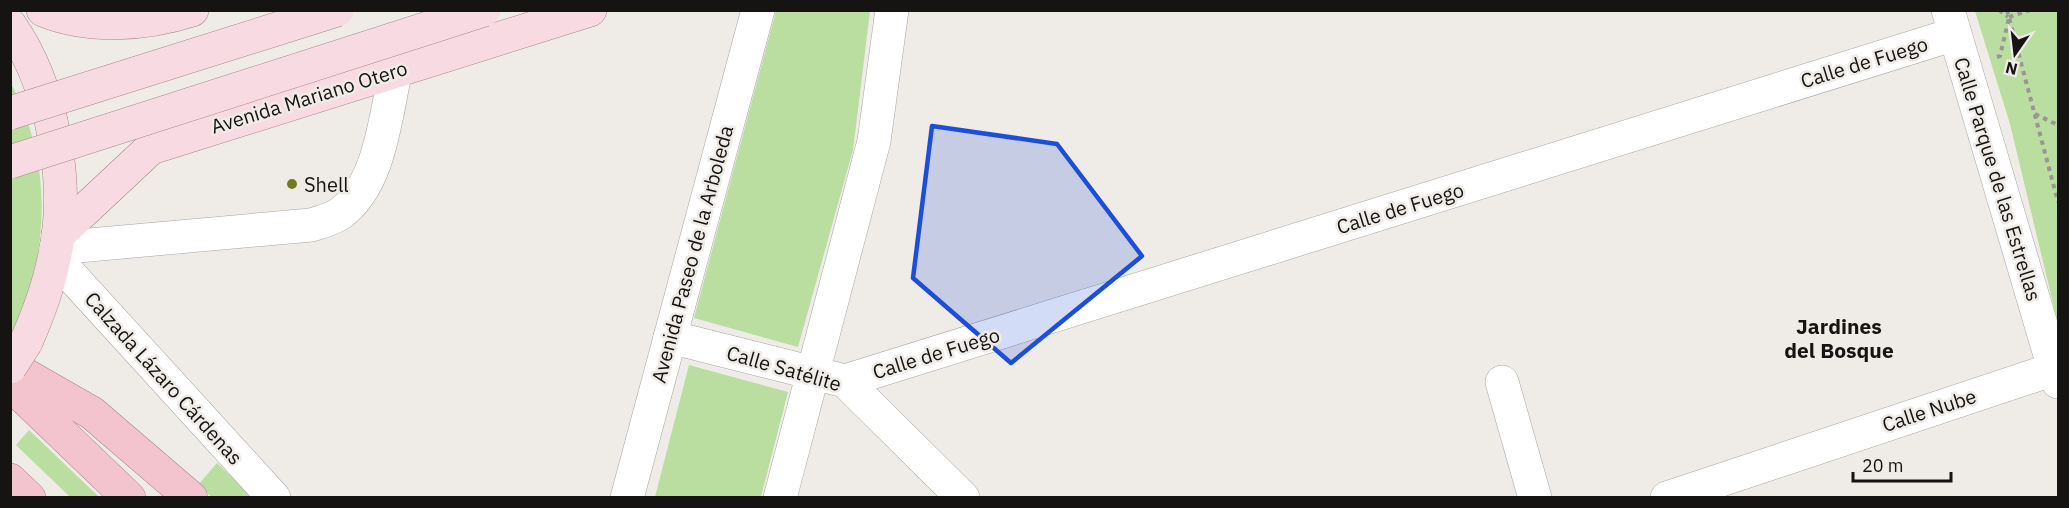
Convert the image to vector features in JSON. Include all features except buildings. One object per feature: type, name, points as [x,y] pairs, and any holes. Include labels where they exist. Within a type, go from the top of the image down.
[{"type":"highway","points":[[16,358],[92,413],[191,498]]},
{"type":"highway","points":[[10,384],[129,498]]},
{"type":"highway","points":[[10,480],[29,498]]},
{"type":"main road","points":[[43,10],[60,17],[138,22],[192,10]]},
{"type":"main road","points":[[10,112],[337,10]]},
{"type":"main road","points":[[151,148],[154,124],[160,111],[171,104],[451,10]]},
{"type":"main road","name":"Avenida Mariano Otero","points":[[10,162],[484,10]]},
{"type":"main road","name":"Avenida Mariano Otero","points":[[56,247],[151,148],[590,10]]},
{"type":"main road","points":[[10,25],[22,42],[47,102],[59,168],[56,247],[43,301],[16,358]]},
{"type":"street","name":"Avenida Paseo de la Arboleda","points":[[627,498],[758,10]]},
{"type":"street","points":[[780,498],[874,141],[892,10]]},
{"type":"street","name":"Calle Parque de las Estrellas","points":[[1952,22],[2056,375]]},
{"type":"street","name":"Calle de Fuego","points":[[845,381],[1952,22]]},
{"type":"street","points":[[56,247],[311,225],[339,215],[360,196],[373,170],[396,70]]},
{"type":"street","name":"Calzada Lázaro Cárdenas","points":[[56,247],[274,498]]},
{"type":"street","name":"Calle Satélite","points":[[670,337],[845,381],[963,498]]},
{"type":"street","name":"Calle Nube","points":[[1667,498],[2056,375]]},
{"type":"street","points":[[1502,382],[1535,498]]},
{"type":"path","points":[[1999,10],[2009,17]]},
{"type":"path","points":[[2007,10],[2058,202]]},
{"type":"path","points":[[2009,17],[2030,10]]},
{"type":"path","points":[[2034,114],[2058,124]]},
{"type":"highlighted area","points":[[932,126],[1057,144],[1142,256],[1011,363],[913,278]]},
{"type":"green space","points":[[776,11],[870,11],[853,150],[798,347],[694,318]]},
{"type":"green space","points":[[1975,11],[2058,11],[2058,324],[2010,124]]},
{"type":"green space","points":[[10,82],[24,111],[34,142],[40,175],[42,207],[40,240],[34,272],[11,333]]},
{"type":"green space","points":[[689,365],[788,392],[761,497],[655,497]]},
{"type":"green space","points":[[29,430],[99,497],[70,497],[16,445]]},
{"type":"green space","points":[[217,463],[253,497],[212,497],[198,485]]},
{"type":"place","name":"Shell","points":[[292,184]]},
{"type":"district","name":"Jardines del Bosque","points":[[1839,338]]}]
